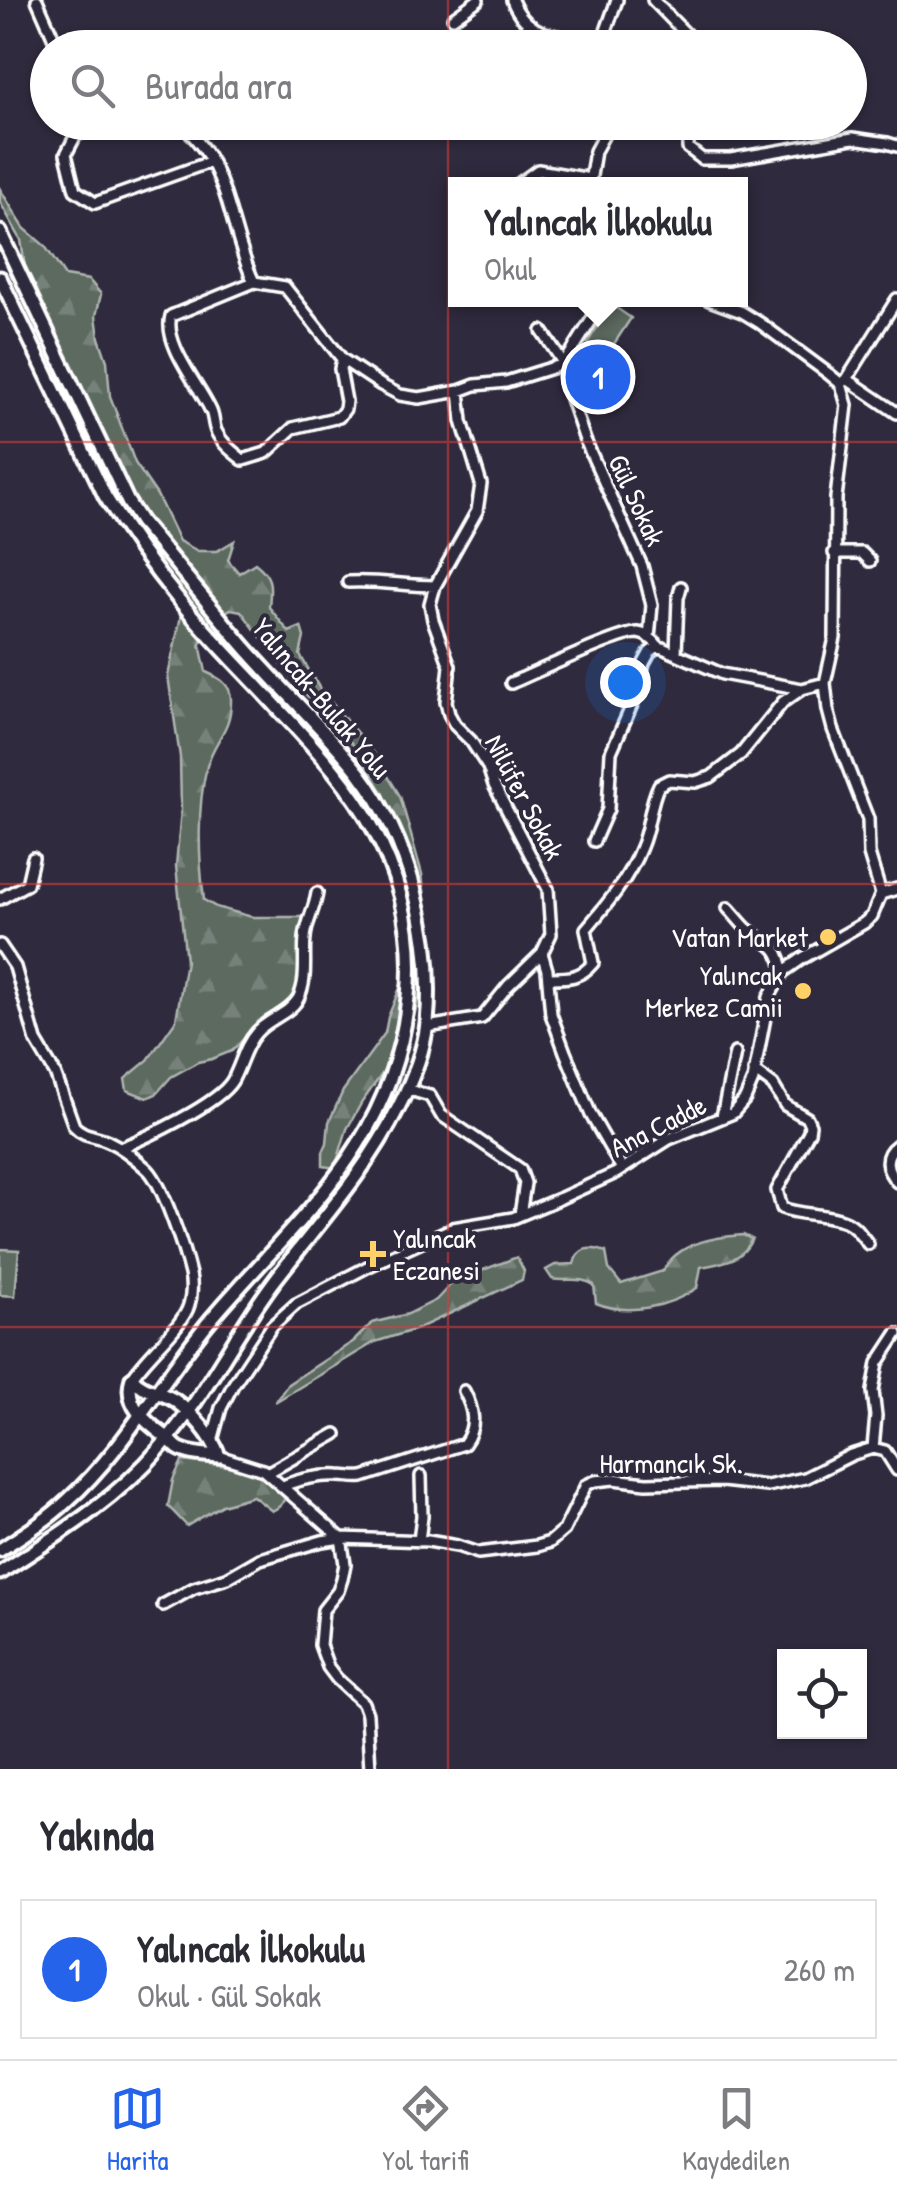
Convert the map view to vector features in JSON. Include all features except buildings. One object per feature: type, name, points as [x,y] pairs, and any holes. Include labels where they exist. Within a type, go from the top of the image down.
[{"type":"main road","name":"Yalıncak-Bulak Yolu","points":[[0,232],[141,522],[243,645],[360,776],[384,814],[422,918],[428,990],[427,1027],[406,1088],[382,1136],[343,1196],[272,1284],[187,1413],[122,1488],[0,1573]]},
{"type":"main road","name":"Yalıncak-Bulak Yolu","points":[[0,278],[123,526],[181,603],[350,790],[376,832],[400,888],[409,940],[410,977],[400,1056],[381,1105],[332,1182],[212,1318],[88,1480],[67,1501],[0,1550]]},
{"type":"main road","points":[[132,1378],[138,1385],[172,1400],[205,1429],[219,1456]]},
{"type":"main road","points":[[132,1378],[130,1394],[140,1415],[153,1428],[182,1450],[219,1456]]},
{"type":"street","points":[[37,0],[50,30]]},
{"type":"street","points":[[454,18],[478,0]]},
{"type":"street","points":[[512,0],[524,22],[535,30]]},
{"type":"street","points":[[608,30],[617,0]]},
{"type":"street","points":[[653,0],[682,30]]},
{"type":"street","points":[[73,140],[66,154],[75,190],[95,202],[210,162]]},
{"type":"street","points":[[195,140],[210,162],[254,282]]},
{"type":"street","points":[[591,177],[601,140]]},
{"type":"street","points":[[688,140],[688,148],[702,159],[731,160],[842,140]]},
{"type":"street","points":[[867,140],[897,146]]},
{"type":"street","points":[[528,177],[538,170],[568,177]]},
{"type":"street","points":[[342,359],[346,409],[338,417],[293,428],[266,452],[243,460],[228,448],[216,430],[213,413],[176,350],[168,322],[171,316],[254,282],[284,287],[342,359],[400,395],[419,398],[506,382],[564,364],[600,307]]},
{"type":"street","points":[[728,908],[746,927],[776,948],[784,972],[864,923],[872,916],[881,894],[869,854],[868,819],[832,730],[825,684],[835,638],[834,552],[847,405],[844,381],[897,299]]},
{"type":"street","points":[[728,307],[760,323],[829,374],[897,413]]},
{"type":"street","name":"Gül Sokak","points":[[542,331],[564,364],[585,440],[642,566],[652,606],[654,642]]},
{"type":"street","points":[[348,582],[375,580],[435,586],[478,510],[481,484],[462,421],[460,391]]},
{"type":"street","points":[[834,552],[862,553],[870,561]]},
{"type":"street","name":"Nilüfer Sokak","points":[[435,586],[430,604],[450,666],[446,702],[449,714],[488,767],[494,786],[548,888],[552,934],[542,953],[551,1014],[592,1114],[622,1170]]},
{"type":"street","points":[[676,653],[680,587]]},
{"type":"street","points":[[511,683],[639,633],[722,674],[802,689]]},
{"type":"street","points":[[594,840],[608,809],[611,752],[654,642]]},
{"type":"street","points":[[548,978],[575,977],[585,973],[592,963],[586,929],[618,891],[641,849],[659,784],[712,777],[741,754],[783,702],[802,689],[825,684]]},
{"type":"street","points":[[0,899],[28,884],[33,858]]},
{"type":"street","points":[[881,894],[897,890]]},
{"type":"street","points":[[120,1148],[149,1137],[223,1093],[258,1030],[297,1000],[303,983],[304,937],[317,893]]},
{"type":"street","points":[[0,945],[15,967],[36,1041],[55,1072],[74,1126],[80,1132],[107,1140],[150,1170],[190,1276],[189,1306],[132,1378]]},
{"type":"street","points":[[427,1027],[482,1018],[542,953]]},
{"type":"street","name":"Ana Cadde","points":[[212,1440],[225,1398],[278,1319],[296,1304],[453,1228],[520,1215],[622,1170],[668,1139],[733,1113],[744,1099],[754,1071],[769,997],[784,972]]},
{"type":"street","points":[[722,1118],[735,1053]]},
{"type":"street","points":[[754,1071],[773,1085],[785,1104],[807,1118],[810,1125],[778,1190],[782,1208],[844,1220],[868,1244]]},
{"type":"street","points":[[406,1088],[430,1096],[441,1115],[520,1168],[524,1191],[520,1215]]},
{"type":"street","points":[[897,1145],[886,1162],[897,1182]]},
{"type":"street","points":[[897,1334],[878,1364],[872,1391],[876,1416],[873,1448],[884,1451],[897,1470]]},
{"type":"street","points":[[282,1486],[296,1480],[363,1477],[464,1444],[474,1421],[464,1391]]},
{"type":"street","points":[[267,1474],[336,1434]]},
{"type":"street","name":"Harmancık Sk.","points":[[162,1605],[194,1588],[227,1578],[260,1559],[306,1544],[341,1538],[419,1541],[478,1553],[537,1546],[550,1542],[564,1530],[586,1486],[596,1481],[722,1481],[767,1486],[805,1478],[873,1448]]},
{"type":"street","points":[[219,1456],[267,1474],[341,1538],[345,1564],[342,1580],[338,1592],[323,1610],[320,1645],[328,1667],[363,1703],[370,1769]]},
{"type":"street","points":[[419,1541],[421,1476]]},
{"type":"green space","points":[[0,189],[24,228],[45,246],[65,276],[89,280],[101,294],[96,316],[107,361],[110,396],[135,463],[157,495],[179,541],[198,551],[217,551],[234,541],[228,560],[239,573],[255,563],[265,573],[270,587],[269,607],[289,632],[301,627],[304,637],[300,655],[320,689],[374,753],[400,796],[422,874],[429,929],[426,967],[412,1025],[347,1129],[335,1168],[323,1166],[329,1122],[343,1091],[385,1033],[404,978],[413,927],[397,834],[384,794],[357,749],[296,684],[241,611],[231,609],[210,619],[200,644],[206,672],[227,685],[231,699],[229,719],[210,757],[204,782],[200,833],[204,900],[252,917],[303,917],[300,983],[293,999],[256,1026],[232,1051],[198,1062],[171,1077],[147,1098],[127,1090],[125,1079],[148,1060],[176,1020],[186,961],[176,866],[180,757],[168,676],[184,602],[178,578],[86,432],[75,401],[39,362],[33,341],[43,318],[26,274],[21,240],[0,202]]},
{"type":"green space","points":[[611,307],[631,318],[606,356],[587,343]]},
{"type":"green space","points":[[743,1235],[752,1239],[748,1247],[731,1260],[701,1267],[697,1288],[648,1308],[621,1309],[596,1303],[594,1285],[552,1279],[546,1270],[555,1265],[574,1264],[582,1251],[595,1249],[606,1252],[609,1269],[621,1284],[663,1271],[677,1254],[697,1243]]},
{"type":"green space","points":[[0,1249],[19,1250],[15,1296],[0,1295]]},
{"type":"green space","points":[[517,1257],[524,1271],[522,1280],[417,1329],[375,1342],[275,1402],[288,1384],[354,1341],[372,1323],[408,1314],[436,1300],[454,1281]]},
{"type":"green space","points":[[182,1461],[239,1467],[256,1473],[285,1491],[284,1501],[272,1511],[253,1496],[222,1505],[187,1526],[168,1506]]},
{"type":"place","name":"Yalıncak İlkokulu","points":[[598,377]]},
{"type":"place","name":"Vatan Market","points":[[828,937]]},
{"type":"place","name":"Yalıncak Merkez Camii","points":[[803,991]]},
{"type":"place","name":"Yalıncak Eczanesi","points":[[373,1254]]}]
